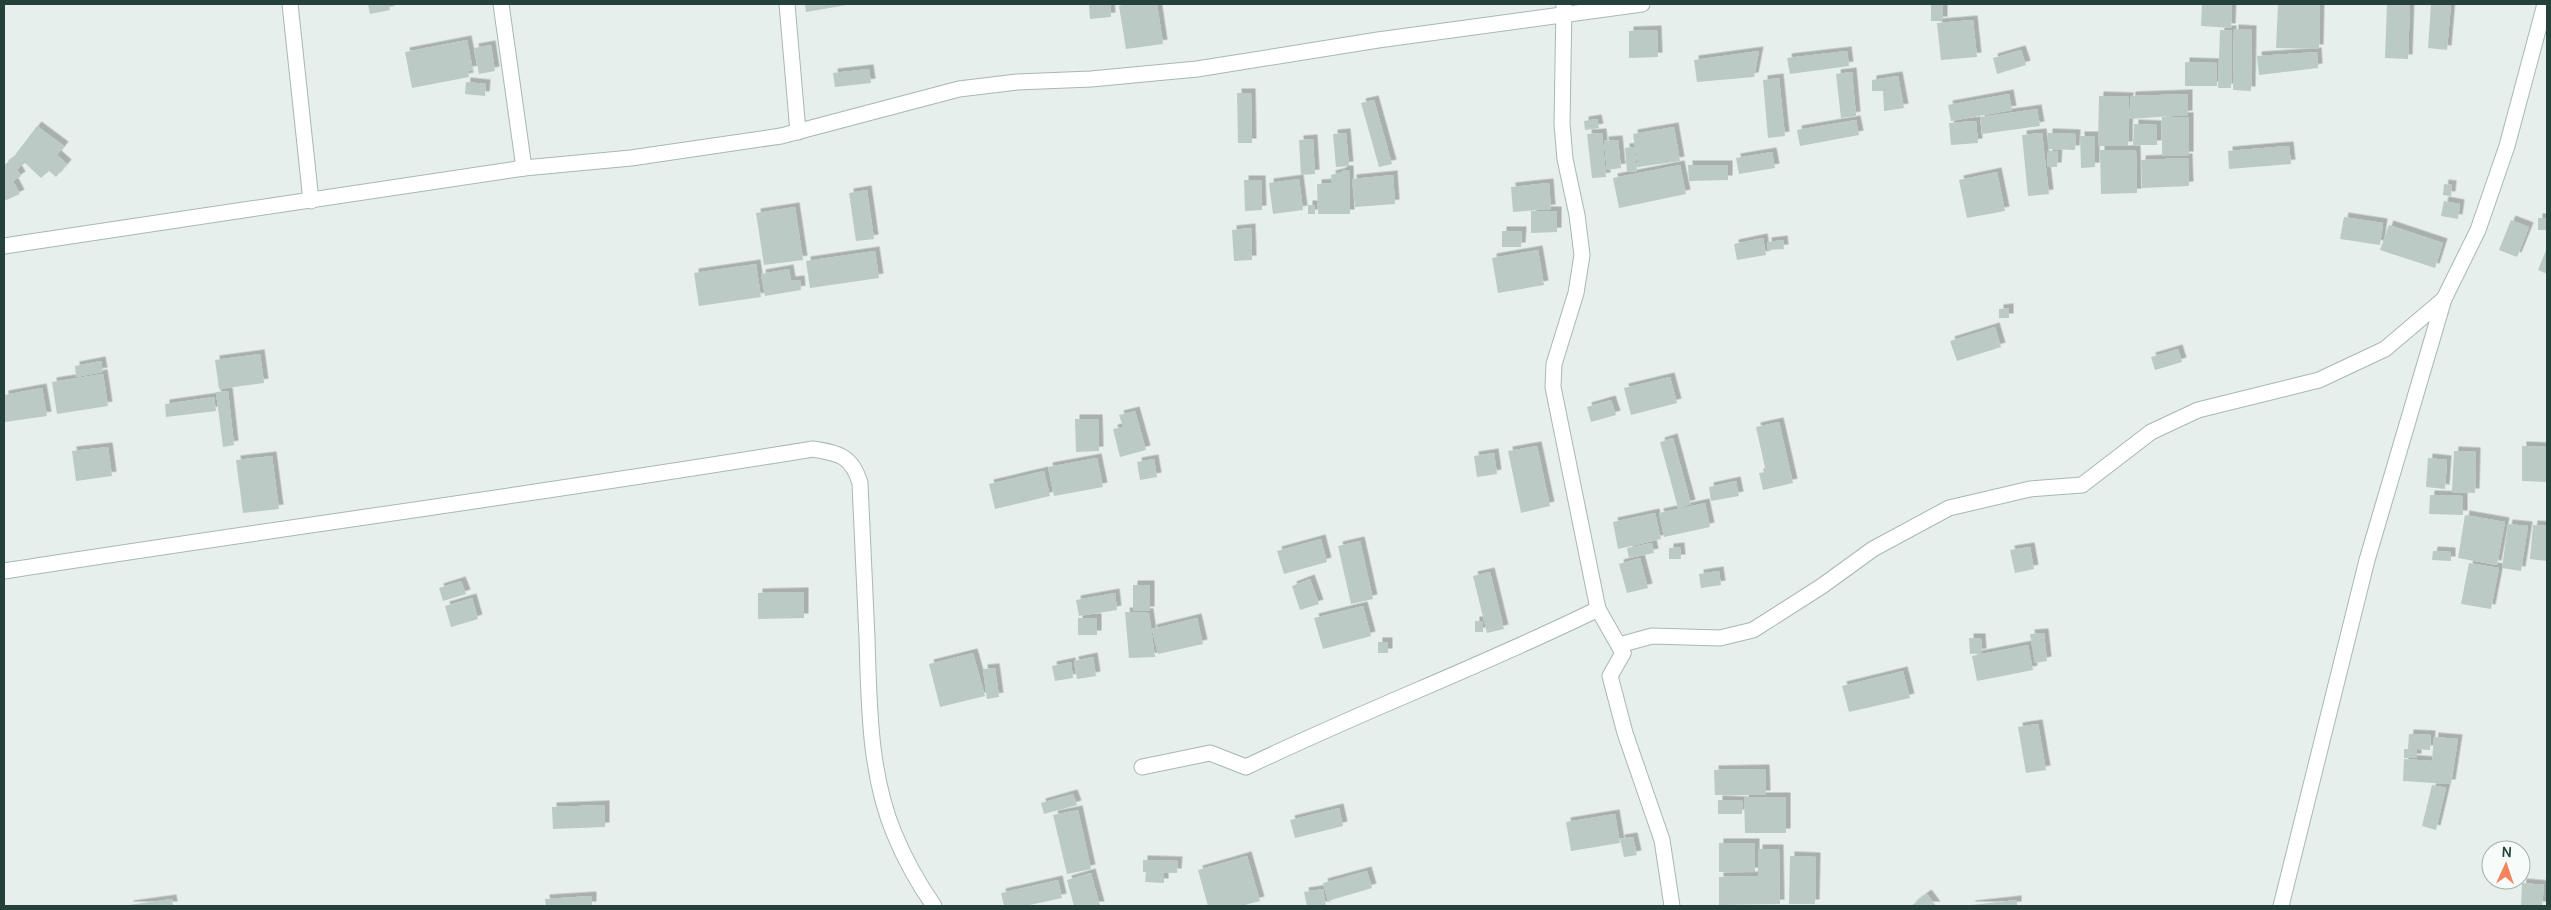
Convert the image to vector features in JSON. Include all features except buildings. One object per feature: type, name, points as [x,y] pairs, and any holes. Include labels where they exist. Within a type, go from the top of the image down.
[{"type":"street","points":[[290,4],[312,201]]},
{"type":"street","points":[[501,4],[524,168]]},
{"type":"street","points":[[787,4],[798,132]]},
{"type":"street","points":[[4,246],[524,168],[630,158],[780,136],[959,90],[1017,82],[1091,79],[1197,69],[1565,8],[1642,4]]},
{"type":"street","points":[[2281,906],[2367,560],[2444,299],[2478,230],[2507,146],[2545,4]]},
{"type":"street","points":[[1565,8],[1562,124],[1565,159],[1577,216],[1582,255],[1576,293],[1554,364],[1553,387],[1598,609],[1622,653]]},
{"type":"street","points":[[1672,906],[1662,840],[1625,732],[1610,676],[1622,653],[1619,645],[1652,636],[1720,638],[1753,630],[1873,549],[1948,508],[2030,489],[2082,485],[2151,432],[2198,410],[2318,380],[2385,349],[2444,299]]},
{"type":"street","points":[[4,571],[372,514],[622,480],[813,449],[831,452],[846,458],[852,464],[860,483],[869,697],[874,749],[881,789],[893,832],[912,873],[934,906]]},
{"type":"street","points":[[1142,767],[1210,752],[1246,767],[1296,743],[1535,640],[1598,609]]}]
